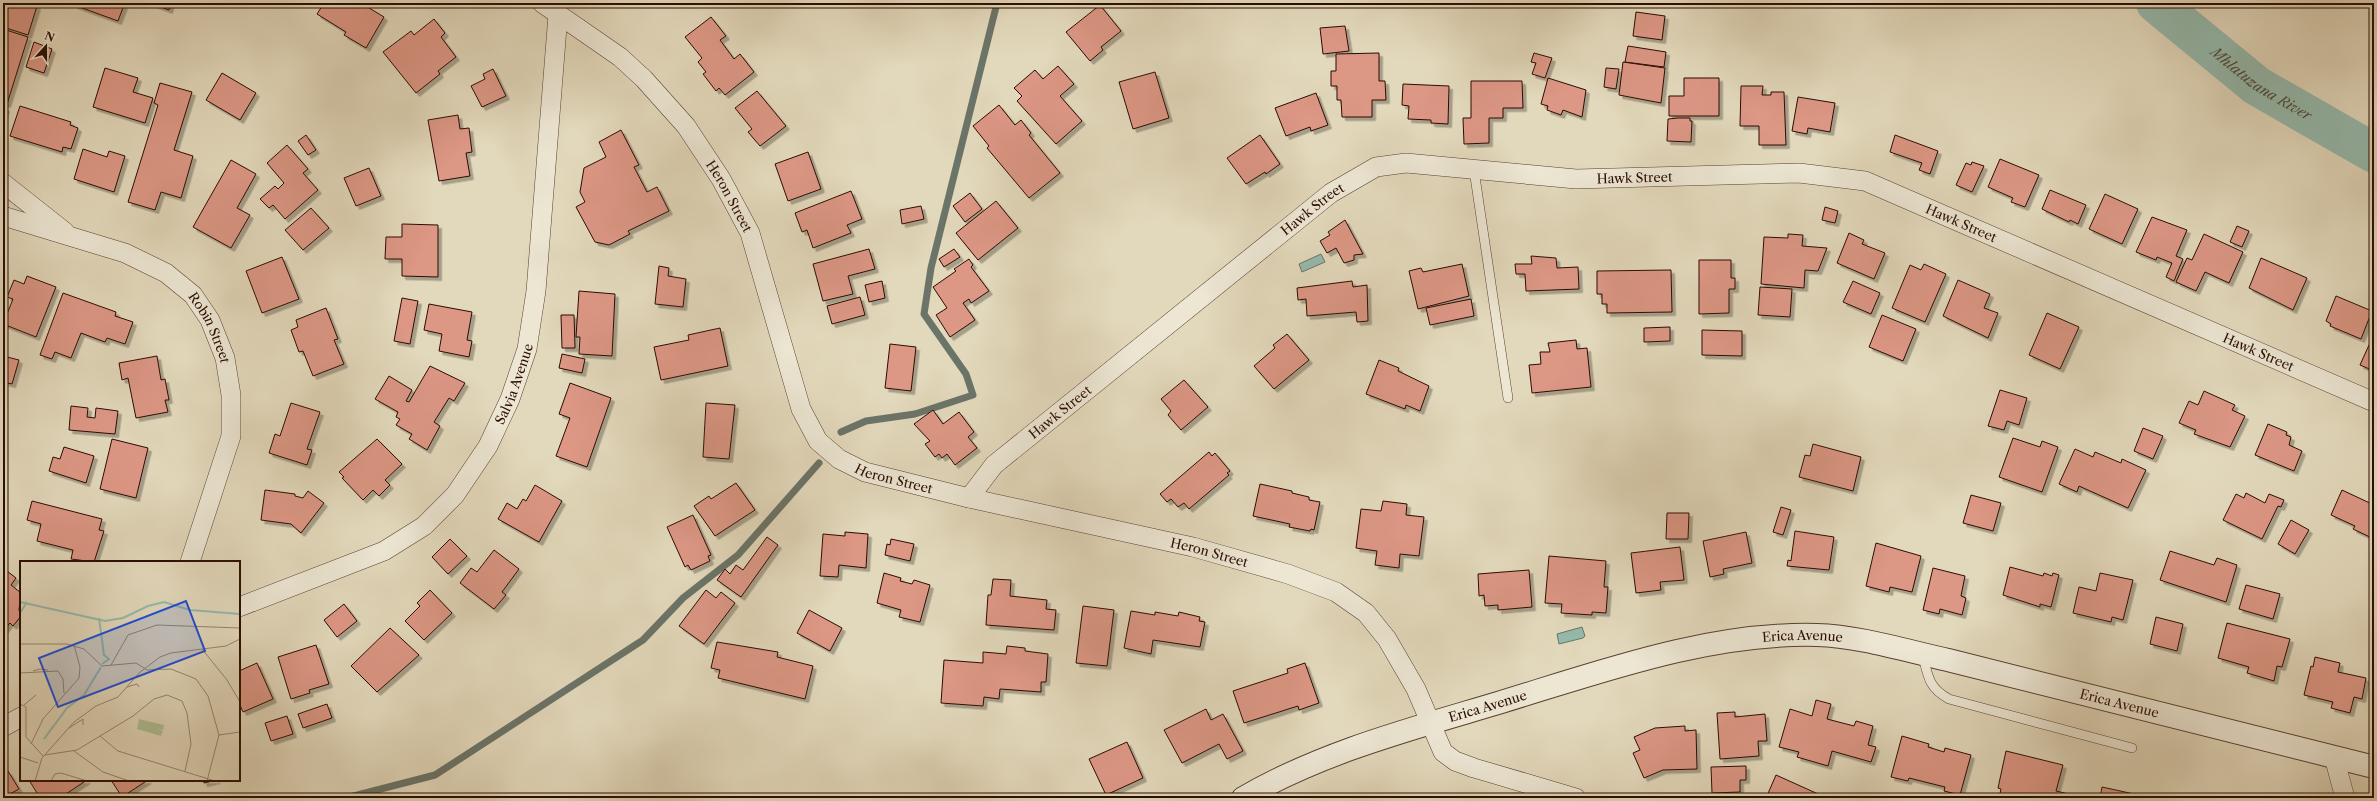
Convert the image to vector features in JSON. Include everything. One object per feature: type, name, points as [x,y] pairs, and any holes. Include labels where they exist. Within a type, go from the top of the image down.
[{"type":"street","name":"Heron Street","points":[[542,3],[620,57],[644,79],[686,126],[721,179],[750,233],[801,409],[818,441],[839,459],[865,472],[969,498],[1193,547],[1288,574],[1336,592],[1366,613],[1387,639],[1416,688],[1444,752],[1455,761],[1576,798]]},
{"type":"street","name":"Salvia Avenue","points":[[240,607],[384,551],[424,526],[455,495],[488,446],[510,399],[527,349],[536,291],[558,15]]},
{"type":"street","name":"Hawk Street","points":[[969,498],[994,465],[1330,193],[1376,167],[1406,162],[1576,179],[1799,173],[1865,181],[2374,402]]},
{"type":"street","points":[[3,183],[71,237]]},
{"type":"street","name":"Robin Street","points":[[3,216],[125,253],[166,273],[193,295],[210,320],[225,358],[231,395],[230,436],[190,561]]},
{"type":"street","name":"Erica Avenue","points":[[1243,798],[1268,783],[1331,756],[1388,735],[1583,677],[1706,644],[1743,639],[1818,635],[1882,645],[1923,654],[2374,767]]},
{"type":"street","points":[[3,727],[20,718]]},
{"type":"street","points":[[2334,757],[2345,798]]},
{"type":"lane","points":[[1474,170],[1508,398]]},
{"type":"lane","points":[[1923,654],[1931,685],[1937,692],[1949,700],[2132,748]]},
{"type":"water","points":[[1321,254],[1325,262],[1302,272],[1299,264]]},
{"type":"water","points":[[1582,627],[1585,636],[1583,638],[1559,644],[1557,634]]},
{"type":"building","points":[[3,3],[27,3],[37,6],[28,35],[3,27]]},
{"type":"building","points":[[75,3],[119,3],[124,5],[118,21],[74,5]]},
{"type":"building","points":[[150,3],[171,3],[169,10]]},
{"type":"building","points":[[324,3],[361,3],[384,17],[366,48],[344,35],[346,32],[317,14]]},
{"type":"building","points":[[1100,5],[1121,31],[1101,47],[1103,50],[1090,61],[1066,32]]},
{"type":"building","points":[[1636,12],[1665,16],[1662,40],[1633,36]]},
{"type":"building","points":[[711,17],[726,36],[720,40],[734,59],[740,54],[754,72],[725,95],[719,88],[716,91],[703,74],[706,72],[698,62],[702,58],[685,37]]},
{"type":"building","points":[[434,19],[445,33],[441,37],[456,57],[438,71],[440,74],[416,93],[383,52],[411,31],[414,35]]},
{"type":"building","points":[[1345,26],[1349,51],[1323,54],[1320,28]]},
{"type":"building","points":[[3,29],[28,37],[7,104],[3,103]]},
{"type":"building","points":[[34,42],[52,49],[44,73],[26,67]]},
{"type":"building","points":[[1628,46],[1666,52],[1664,67],[1625,62]]},
{"type":"building","points":[[1379,53],[1379,81],[1385,81],[1386,100],[1372,100],[1372,117],[1342,117],[1341,100],[1337,100],[1337,86],[1331,86],[1331,71],[1336,71],[1336,54]]},
{"type":"building","points":[[1534,53],[1552,58],[1545,78],[1532,74],[1536,63],[1531,62]]},
{"type":"building","points":[[1623,62],[1665,68],[1661,103],[1619,95]]},
{"type":"building","points":[[1058,66],[1074,84],[1060,96],[1082,121],[1056,144],[1017,101],[1022,96],[1014,88],[1035,70],[1043,79]]},
{"type":"building","points":[[105,68],[138,78],[133,92],[153,98],[145,123],[93,107]]},
{"type":"building","points":[[1606,68],[1619,69],[1616,89],[1604,87]]},
{"type":"building","points":[[493,69],[506,96],[482,107],[471,86],[485,79],[483,74]]},
{"type":"building","points":[[1155,72],[1169,118],[1133,129],[1119,82]]},
{"type":"building","points":[[222,73],[256,93],[240,120],[206,100]]},
{"type":"building","points":[[1548,78],[1586,90],[1582,117],[1563,110],[1561,115],[1547,110],[1548,106],[1541,104]]},
{"type":"building","points":[[1684,78],[1719,78],[1719,116],[1669,116],[1669,96],[1684,96]]},
{"type":"building","points":[[1471,81],[1522,81],[1523,108],[1503,108],[1503,118],[1489,118],[1489,143],[1464,144],[1463,118],[1471,118]]},
{"type":"building","points":[[160,83],[192,92],[174,150],[193,156],[181,198],[161,192],[155,210],[128,202],[158,105],[154,103]]},
{"type":"building","points":[[1403,84],[1449,86],[1448,124],[1431,123],[1431,120],[1408,119],[1409,106],[1402,105]]},
{"type":"building","points":[[1741,86],[1763,86],[1762,95],[1771,95],[1771,92],[1784,92],[1786,145],[1759,145],[1759,126],[1740,126]]},
{"type":"building","points":[[757,91],[786,126],[760,146],[748,132],[752,129],[735,108]]},
{"type":"building","points":[[1316,93],[1328,125],[1311,131],[1310,127],[1286,136],[1275,108]]},
{"type":"building","points":[[1798,97],[1835,103],[1830,132],[1808,128],[1807,134],[1792,131]]},
{"type":"building","points":[[999,105],[1015,125],[1021,120],[1031,133],[1029,135],[1060,173],[1029,198],[987,148],[989,146],[973,126]]},
{"type":"building","points":[[20,106],[71,122],[70,125],[78,128],[71,149],[63,147],[62,152],[10,136]]},
{"type":"building","points":[[3,107],[6,108],[3,118]]},
{"type":"building","points":[[458,115],[460,129],[469,128],[472,152],[466,153],[470,176],[439,181],[428,120]]},
{"type":"building","points":[[1690,118],[1690,121],[1692,121],[1691,142],[1667,141],[1668,119]]},
{"type":"building","points":[[621,130],[639,165],[634,167],[647,192],[657,187],[669,211],[628,231],[630,234],[609,245],[595,242],[576,207],[585,202],[580,192],[584,168],[606,157],[599,142]]},
{"type":"building","points":[[306,135],[316,150],[308,155],[298,141]]},
{"type":"building","points":[[1260,135],[1280,164],[1266,174],[1265,172],[1246,184],[1227,158]]},
{"type":"building","points":[[1895,135],[1938,151],[1930,174],[1919,170],[1922,163],[1890,152]]},
{"type":"building","points":[[287,145],[308,169],[303,173],[318,190],[285,219],[273,205],[269,208],[260,199],[275,186],[278,189],[284,183],[267,163]]},
{"type":"building","points":[[83,149],[107,157],[109,151],[125,156],[114,192],[74,179]]},
{"type":"building","points":[[808,152],[821,189],[788,201],[775,164]]},
{"type":"building","points":[[2000,159],[2039,175],[2025,207],[2011,202],[2013,198],[1988,187]]},
{"type":"building","points":[[231,160],[256,174],[237,208],[250,215],[231,248],[193,227]]},
{"type":"building","points":[[1972,162],[1984,166],[1972,192],[1956,185],[1966,163],[1971,165]]},
{"type":"building","points":[[369,168],[381,196],[356,206],[344,178]]},
{"type":"building","points":[[2050,190],[2086,205],[2078,224],[2070,220],[2069,222],[2042,209]]},
{"type":"building","points":[[851,191],[862,219],[847,225],[851,233],[813,248],[807,230],[802,232],[795,213]]},
{"type":"building","points":[[970,193],[982,209],[965,222],[953,206]]},
{"type":"building","points":[[2105,194],[2138,209],[2122,244],[2089,229]]},
{"type":"building","points":[[996,201],[1018,228],[978,260],[956,233]]},
{"type":"building","points":[[921,206],[924,219],[902,224],[900,210]]},
{"type":"building","points":[[1825,207],[1838,211],[1835,223],[1822,220]]},
{"type":"building","points":[[311,208],[329,228],[303,250],[285,230]]},
{"type":"building","points":[[2152,217],[2187,230],[2176,256],[2183,259],[2174,281],[2166,277],[2172,263],[2157,257],[2156,260],[2136,252]]},
{"type":"building","points":[[1345,220],[1363,254],[1354,255],[1354,260],[1344,263],[1336,248],[1327,253],[1320,241],[1330,235],[1328,232]]},
{"type":"building","points":[[402,224],[438,225],[438,277],[402,276],[402,259],[385,259],[386,237],[402,237]]},
{"type":"building","points":[[2237,226],[2249,231],[2242,247],[2230,242]]},
{"type":"building","points":[[1849,233],[1864,240],[1862,244],[1885,253],[1874,279],[1837,263]]},
{"type":"building","points":[[1788,234],[1803,235],[1802,246],[1827,248],[1818,271],[1805,270],[1804,288],[1761,284],[1764,237],[1788,238]]},
{"type":"building","points":[[2204,234],[2243,252],[2229,283],[2205,272],[2196,291],[2176,282],[2187,258],[2192,260]]},
{"type":"building","points":[[869,249],[875,269],[848,276],[853,294],[823,301],[813,264]]},
{"type":"building","points":[[954,249],[960,257],[944,267],[939,259]]},
{"type":"building","points":[[1531,256],[1556,258],[1557,268],[1578,267],[1579,289],[1526,291],[1525,274],[1516,274],[1515,264],[1532,264]]},
{"type":"building","points":[[282,257],[299,299],[262,313],[246,271]]},
{"type":"building","points":[[2261,258],[2307,278],[2293,310],[2249,288]]},
{"type":"building","points":[[969,259],[973,265],[971,267],[989,291],[971,303],[969,299],[963,303],[975,320],[950,337],[936,315],[947,308],[933,287],[956,271],[954,269]]},
{"type":"building","points":[[1699,260],[1731,260],[1731,278],[1735,278],[1735,289],[1729,289],[1729,313],[1699,314]]},
{"type":"building","points":[[1462,264],[1469,296],[1418,309],[1409,271],[1421,268],[1423,272]]},
{"type":"building","points":[[1924,264],[1946,274],[1925,322],[1892,308],[1910,265],[1921,270]]},
{"type":"building","points":[[659,266],[669,268],[668,276],[686,279],[683,307],[655,304]]},
{"type":"building","points":[[1671,270],[1672,312],[1607,313],[1607,304],[1602,304],[1602,294],[1597,294],[1597,271]]},
{"type":"building","points":[[27,276],[56,287],[36,337],[3,324],[13,299],[7,297],[14,280],[24,284]]},
{"type":"building","points":[[1958,280],[1990,294],[1984,308],[1998,313],[1988,338],[1943,316]]},
{"type":"building","points":[[882,281],[885,298],[869,302],[865,285]]},
{"type":"building","points":[[1352,281],[1353,287],[1367,285],[1368,321],[1357,322],[1356,312],[1307,316],[1306,299],[1298,300],[1297,288]]},
{"type":"building","points":[[1853,281],[1880,293],[1871,314],[1843,302]]},
{"type":"building","points":[[1760,287],[1792,289],[1790,317],[1758,315]]},
{"type":"building","points":[[579,291],[615,294],[612,356],[579,354],[580,337],[576,337]]},
{"type":"building","points":[[63,293],[116,312],[115,316],[133,322],[125,344],[107,338],[105,342],[81,333],[71,358],[55,352],[52,359],[40,355]]},
{"type":"building","points":[[2336,296],[2372,311],[2361,339],[2330,326],[2331,324],[2326,321]]},
{"type":"building","points":[[860,297],[865,315],[832,324],[827,306]]},
{"type":"building","points":[[402,298],[418,301],[410,344],[394,341]]},
{"type":"building","points":[[1471,299],[1474,316],[1430,325],[1426,308]]},
{"type":"building","points":[[429,304],[472,312],[467,340],[472,341],[469,357],[439,351],[442,334],[424,330]]},
{"type":"building","points":[[326,308],[338,339],[334,340],[344,364],[313,376],[303,351],[299,352],[291,330],[298,327],[296,320]]},
{"type":"building","points":[[2047,313],[2079,327],[2060,369],[2029,355]]},
{"type":"building","points":[[561,315],[574,315],[575,348],[562,348]]},
{"type":"building","points":[[1882,315],[1916,329],[1903,361],[1869,347]]},
{"type":"building","points":[[1670,327],[1670,341],[1644,342],[1644,328]]},
{"type":"building","points":[[720,328],[728,366],[661,380],[654,347],[689,340],[688,335]]},
{"type":"building","points":[[1702,330],[1742,331],[1742,356],[1702,355]]},
{"type":"building","points":[[1287,334],[1309,360],[1274,389],[1254,366],[1275,348],[1273,345]]},
{"type":"building","points":[[1576,340],[1577,349],[1587,348],[1591,387],[1532,393],[1529,365],[1541,364],[1540,352],[1550,352],[1548,343]]},
{"type":"building","points":[[890,344],[916,347],[911,391],[885,388]]},
{"type":"building","points":[[2369,345],[2374,347],[2374,371],[2360,365]]},
{"type":"building","points":[[562,354],[585,359],[582,373],[559,368]]},
{"type":"building","points":[[3,356],[19,360],[12,384],[3,382]]},
{"type":"building","points":[[157,356],[161,380],[165,379],[169,400],[165,400],[168,412],[136,418],[128,378],[122,380],[119,363]]},
{"type":"building","points":[[1379,360],[1399,368],[1398,371],[1429,386],[1420,411],[1406,405],[1405,409],[1366,394]]},
{"type":"building","points":[[430,366],[465,383],[454,401],[449,398],[434,422],[440,426],[427,450],[409,439],[412,434],[396,425],[400,419],[396,417],[398,412],[375,399],[389,376],[412,390],[406,401],[409,402]]},
{"type":"building","points":[[1184,380],[1208,407],[1181,430],[1168,415],[1171,411],[1161,399]]},
{"type":"building","points":[[570,383],[611,398],[587,467],[556,456],[570,418],[559,414]]},
{"type":"building","points":[[2000,390],[2027,398],[2019,425],[2007,421],[2004,430],[1988,426]]},
{"type":"building","points":[[2204,391],[2235,405],[2232,410],[2245,416],[2230,447],[2194,434],[2196,430],[2179,423],[2189,401],[2198,405]]},
{"type":"building","points":[[291,403],[320,412],[307,449],[312,450],[307,465],[269,453],[275,434],[280,436]]},
{"type":"building","points":[[706,403],[735,405],[729,459],[703,457]]},
{"type":"building","points":[[71,406],[88,408],[87,417],[95,418],[96,408],[118,411],[115,434],[69,430]]},
{"type":"building","points":[[933,410],[943,424],[959,412],[974,432],[968,437],[977,448],[955,465],[947,454],[942,458],[939,454],[935,457],[925,444],[930,441],[914,424]]},
{"type":"building","points":[[2268,424],[2287,432],[2286,435],[2291,437],[2289,445],[2302,451],[2294,471],[2255,455]]},
{"type":"building","points":[[2143,428],[2163,436],[2153,459],[2134,451]]},
{"type":"building","points":[[2013,438],[2040,447],[2042,441],[2058,447],[2042,492],[1999,477]]},
{"type":"building","points":[[112,439],[148,448],[136,498],[100,489]]},
{"type":"building","points":[[377,439],[402,464],[385,480],[390,485],[379,496],[373,490],[363,500],[342,478],[344,477],[339,472]]},
{"type":"building","points":[[1813,444],[1861,457],[1853,491],[1799,477],[1805,455],[1810,456]]},
{"type":"building","points":[[64,447],[94,456],[86,483],[49,471],[53,457],[60,459]]},
{"type":"building","points":[[2075,449],[2093,457],[2095,452],[2121,463],[2122,459],[2146,470],[2128,508],[2079,486],[2077,492],[2059,484]]},
{"type":"building","points":[[1209,452],[1212,456],[1215,453],[1230,471],[1227,473],[1229,475],[1189,509],[1184,503],[1178,507],[1171,499],[1167,502],[1160,494]]},
{"type":"building","points":[[736,483],[755,510],[715,536],[694,506],[709,496],[711,499]]},
{"type":"building","points":[[1260,484],[1292,491],[1292,493],[1309,497],[1309,500],[1320,502],[1314,530],[1311,529],[1310,531],[1289,527],[1290,524],[1253,516]]},
{"type":"building","points":[[535,485],[562,501],[539,542],[498,519],[507,503],[517,509],[523,499],[526,501]]},
{"type":"building","points":[[265,490],[295,494],[295,496],[303,498],[308,491],[324,503],[301,533],[291,524],[261,520]]},
{"type":"building","points":[[2342,490],[2374,505],[2374,539],[2353,529],[2355,526],[2331,515]]},
{"type":"building","points":[[2246,493],[2265,503],[2269,494],[2284,500],[2281,507],[2278,506],[2262,539],[2223,520],[2236,494],[2244,498]]},
{"type":"building","points":[[1971,495],[2001,503],[1993,531],[1963,523]]},
{"type":"building","points":[[32,501],[102,519],[99,530],[104,531],[94,561],[71,559],[73,550],[37,541],[41,524],[27,520]]},
{"type":"building","points":[[1383,501],[1407,504],[1406,515],[1424,517],[1419,556],[1400,554],[1399,568],[1375,565],[1377,551],[1356,548],[1361,509],[1381,511]]},
{"type":"building","points":[[1781,507],[1791,510],[1783,535],[1773,532]]},
{"type":"building","points":[[1667,513],[1689,513],[1688,539],[1666,539]]},
{"type":"building","points":[[693,515],[711,555],[708,556],[710,561],[691,570],[688,565],[685,567],[667,527]]},
{"type":"building","points":[[2291,520],[2309,530],[2295,554],[2278,544]]},
{"type":"building","points":[[1795,531],[1834,537],[1829,570],[1787,566],[1788,560],[1791,561]]},
{"type":"building","points":[[845,532],[868,534],[866,568],[839,565],[838,577],[820,576],[823,534],[845,536]]},
{"type":"building","points":[[1746,532],[1752,563],[1723,569],[1724,574],[1710,577],[1703,541]]},
{"type":"building","points":[[767,537],[778,545],[741,597],[717,580],[725,569],[730,574],[736,565],[743,570]]},
{"type":"building","points":[[450,539],[467,556],[448,574],[432,557]]},
{"type":"building","points":[[891,539],[914,544],[910,561],[885,555],[887,544],[890,545]]},
{"type":"building","points":[[1876,543],[1921,556],[1912,592],[1890,587],[1889,592],[1866,586]]},
{"type":"building","points":[[1680,547],[1684,580],[1660,582],[1661,590],[1636,593],[1631,553]]},
{"type":"building","points":[[494,550],[519,569],[502,592],[506,595],[494,609],[460,583],[471,568],[477,572]]},
{"type":"building","points":[[2170,551],[2214,565],[2217,558],[2237,565],[2226,602],[2160,580]]},
{"type":"building","points":[[1549,556],[1606,561],[1604,587],[1608,587],[1606,613],[1592,612],[1592,615],[1561,613],[1562,604],[1545,603]]},
{"type":"building","points":[[2010,567],[2043,576],[2044,573],[2052,576],[2053,573],[2059,575],[2051,607],[2040,604],[2040,607],[2003,595]]},
{"type":"building","points":[[3,568],[16,578],[11,585],[20,592],[20,617],[13,626],[10,623],[3,631]]},
{"type":"building","points":[[1933,568],[1965,576],[1961,596],[1966,598],[1962,615],[1940,609],[1939,614],[1923,610]]},
{"type":"building","points":[[1529,570],[1532,607],[1498,610],[1498,605],[1485,606],[1484,595],[1479,596],[1478,574]]},
{"type":"building","points":[[884,573],[901,578],[900,581],[912,584],[914,580],[930,585],[920,622],[899,617],[901,610],[877,603]]},
{"type":"building","points":[[2100,573],[2133,580],[2123,620],[2112,617],[2111,622],[2073,613],[2079,587],[2096,591]]},
{"type":"building","points":[[993,579],[1011,580],[1010,596],[1047,600],[1046,609],[1056,610],[1054,630],[986,625],[988,595],[991,595]]},
{"type":"building","points":[[2246,585],[2280,594],[2273,619],[2239,609]]},
{"type":"building","points":[[430,590],[452,613],[424,640],[405,621],[420,606],[417,603]]},
{"type":"building","points":[[706,590],[716,598],[721,592],[735,603],[704,644],[679,626]]},
{"type":"building","points":[[344,604],[357,621],[337,637],[324,620]]},
{"type":"building","points":[[1083,606],[1114,610],[1107,666],[1076,663]]},
{"type":"building","points":[[809,610],[842,628],[830,651],[797,633]]},
{"type":"building","points":[[1131,611],[1155,615],[1155,612],[1178,616],[1179,612],[1200,617],[1199,621],[1205,622],[1200,647],[1153,640],[1151,654],[1124,648]]},
{"type":"building","points":[[2156,617],[2183,624],[2177,651],[2150,644]]},
{"type":"building","points":[[2227,623],[2290,639],[2282,667],[2277,666],[2274,681],[2247,673],[2249,667],[2218,658]]},
{"type":"building","points":[[390,628],[419,655],[377,692],[351,666]]},
{"type":"building","points":[[717,642],[778,652],[777,657],[813,666],[805,699],[718,678],[720,670],[711,668]]},
{"type":"building","points":[[316,645],[329,684],[309,690],[310,693],[291,699],[278,657]]},
{"type":"building","points":[[1007,646],[1025,648],[1025,651],[1048,654],[1046,682],[1041,682],[1041,692],[1000,689],[999,699],[984,697],[983,706],[941,703],[944,660],[983,663],[983,652],[1006,654]]},
{"type":"building","points":[[2315,657],[2340,663],[2338,672],[2366,678],[2362,699],[2354,697],[2350,713],[2331,708],[2333,702],[2304,695],[2311,666],[2313,667]]},
{"type":"building","points":[[257,663],[273,699],[243,712],[240,705],[240,671]]},
{"type":"building","points":[[1305,663],[1319,703],[1299,710],[1298,706],[1244,723],[1233,691],[1288,673],[1287,669]]},
{"type":"building","points":[[1816,700],[1831,704],[1827,719],[1854,726],[1856,721],[1873,726],[1868,745],[1876,747],[1871,762],[1832,751],[1828,766],[1797,757],[1799,752],[1779,747],[1790,709],[1812,716]]},
{"type":"building","points":[[327,704],[332,718],[303,728],[298,714]]},
{"type":"building","points":[[1206,709],[1211,720],[1223,714],[1243,751],[1227,759],[1219,744],[1182,763],[1164,730]]},
{"type":"building","points":[[1735,712],[1735,717],[1765,714],[1767,741],[1758,741],[1759,756],[1720,759],[1717,713]]},
{"type":"building","points":[[287,716],[293,734],[271,741],[265,723]]},
{"type":"building","points":[[1685,726],[1685,731],[1696,730],[1697,769],[1663,770],[1644,778],[1633,753],[1640,750],[1634,737],[1655,728]]},
{"type":"building","points":[[1902,736],[1929,744],[1928,747],[1944,752],[1945,748],[1971,755],[1960,795],[1944,791],[1945,787],[1909,778],[1908,781],[1891,777]]},
{"type":"building","points":[[1127,742],[1143,778],[1106,795],[1089,759]]},
{"type":"building","points":[[2006,751],[2063,765],[2056,791],[2073,795],[2072,798],[1999,798],[2001,789],[1998,788]]},
{"type":"building","points":[[1746,766],[1746,780],[1740,780],[1740,792],[1712,793],[1711,767]]},
{"type":"building","points":[[8,771],[19,789],[6,796],[3,791],[3,774]]},
{"type":"building","points":[[1776,775],[1827,798],[1766,798]]},
{"type":"building","points":[[30,781],[86,781],[60,798],[40,798]]},
{"type":"building","points":[[112,781],[146,781],[122,797]]},
{"type":"building","points":[[2102,787],[2134,794],[2133,798],[2100,798]]},
{"type":"waterway","points":[[841,432],[866,421],[915,414],[973,395],[966,374],[924,314],[931,268],[997,3]]},
{"type":"waterway","name":"Mhlatuzana River","points":[[2156,3],[2257,86],[2374,153]]},
{"type":"waterway","points":[[346,798],[435,775],[643,640],[683,598],[738,555],[819,463]]}]
